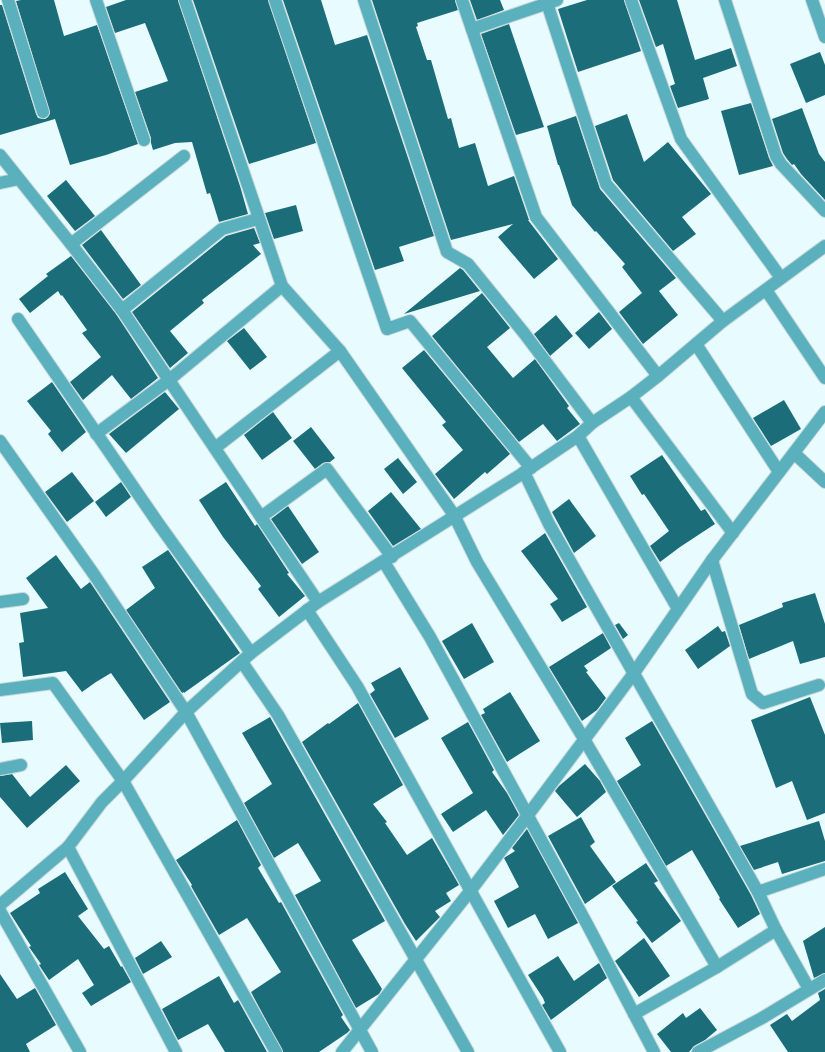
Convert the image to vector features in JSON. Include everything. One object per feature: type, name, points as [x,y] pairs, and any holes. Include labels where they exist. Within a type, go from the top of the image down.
[{"type":"street","points":[[8,0],[43,112]]},
{"type":"street","points":[[96,0],[144,140]]},
{"type":"street","points":[[185,0],[258,219],[282,286],[340,351],[454,516],[477,562],[584,739],[717,967]]},
{"type":"street","points":[[275,0],[387,329],[410,321],[527,470],[549,524],[758,892],[776,930],[809,989]]},
{"type":"street","points":[[364,0],[447,252],[468,264],[524,333],[592,423]]},
{"type":"street","points":[[462,0],[536,218],[658,376]]},
{"type":"street","points":[[631,0],[681,140],[781,278]]},
{"type":"street","points":[[725,0],[776,156],[781,164],[825,211]]},
{"type":"street","points":[[812,0],[825,37]]},
{"type":"street","points":[[472,29],[550,1],[606,184],[723,321]]},
{"type":"street","points":[[0,155],[122,310],[318,602]]},
{"type":"street","points":[[71,244],[184,156]]},
{"type":"street","points":[[0,183],[19,179]]},
{"type":"street","points":[[122,310],[222,229],[258,219]]},
{"type":"street","points":[[0,906],[68,847],[102,802],[186,712],[251,653],[318,602],[388,559],[578,436],[592,423],[631,397],[658,376],[723,321],[825,246]]},
{"type":"street","points":[[96,434],[169,380],[282,286]]},
{"type":"street","points":[[766,290],[825,378]]},
{"type":"street","points":[[18,319],[96,434],[251,653]]},
{"type":"street","points":[[696,344],[779,472]]},
{"type":"street","points":[[215,448],[340,351]]},
{"type":"street","points":[[631,397],[733,533]]},
{"type":"street","points":[[342,1052],[471,890],[528,815],[634,673],[712,560],[825,412]]},
{"type":"street","points":[[578,436],[678,609]]},
{"type":"street","points":[[0,441],[93,573],[186,712],[372,1052]]},
{"type":"street","points":[[794,453],[825,482]]},
{"type":"street","points":[[261,516],[327,469],[388,559],[587,924],[654,1052]]},
{"type":"street","points":[[712,560],[752,694],[764,703],[818,684]]},
{"type":"street","points":[[0,602],[23,599]]},
{"type":"street","points":[[307,610],[357,686],[560,1052]]},
{"type":"street","points":[[242,662],[278,715],[468,1052]]},
{"type":"street","points":[[0,690],[53,683],[123,781],[276,1052]]},
{"type":"street","points":[[0,769],[21,765]]},
{"type":"street","points":[[68,847],[176,1052]]},
{"type":"street","points":[[758,892],[825,869]]},
{"type":"street","points":[[0,911],[80,1052]]},
{"type":"street","points":[[634,1014],[717,967],[776,930]]},
{"type":"street","points":[[698,1052],[762,1018],[825,980]]},
{"type":"building","points":[[54,0],[64,36],[97,25],[138,144],[70,165],[55,119],[0,135],[0,5],[2,5],[36,114],[38,118],[45,119],[50,113],[16,1]]},
{"type":"building","points":[[126,0],[178,0],[248,214],[219,222],[210,193],[207,194],[192,142],[175,143],[153,150],[151,138],[135,92],[168,81],[145,23],[115,33],[106,7]]},
{"type":"building","points":[[193,0],[268,0],[316,143],[249,164]]},
{"type":"building","points":[[283,0],[321,0],[335,45],[367,35],[434,236],[399,247],[404,261],[375,270]]},
{"type":"building","points":[[372,0],[455,0],[458,10],[417,23],[418,26],[416,27],[427,60],[431,60],[448,119],[451,118],[459,148],[475,143],[488,186],[514,176],[528,220],[558,259],[534,279],[498,237],[513,224],[451,240]]},
{"type":"building","points":[[470,0],[500,0],[504,10],[477,20]]},
{"type":"building","points":[[587,0],[624,0],[641,51],[578,72],[558,9]]},
{"type":"building","points":[[639,0],[677,0],[695,60],[731,48],[737,66],[703,78],[709,99],[678,108],[670,86],[675,84],[663,44],[656,47]]},
{"type":"building","points":[[509,24],[544,127],[516,135],[481,34]]},
{"type":"building","points":[[820,52],[825,65],[825,95],[806,103],[790,64]]},
{"type":"building","points":[[751,103],[773,166],[739,175],[721,111]]},
{"type":"building","points":[[802,108],[819,154],[825,162],[825,200],[801,174],[794,164],[792,165],[783,153],[772,119]]},
{"type":"building","points":[[627,114],[644,162],[668,142],[711,194],[682,217],[696,234],[673,251],[613,180],[595,126]]},
{"type":"building","points":[[576,116],[600,189],[676,278],[659,291],[678,315],[643,344],[619,312],[642,293],[622,267],[625,264],[572,205],[558,165],[547,126]]},
{"type":"building","points":[[66,180],[95,216],[75,231],[47,196]]},
{"type":"building","points":[[296,205],[303,231],[274,239],[265,213]]},
{"type":"building","points":[[254,228],[260,243],[253,245],[261,254],[202,300],[204,303],[170,331],[188,353],[170,368],[132,312],[226,236]]},
{"type":"building","points":[[101,230],[141,285],[123,299],[82,245]]},
{"type":"building","points":[[71,256],[116,314],[158,378],[131,399],[112,375],[83,400],[70,382],[101,357],[82,333],[87,330],[58,291],[30,313],[19,299],[48,276],[46,274]]},
{"type":"building","points":[[460,268],[480,291],[404,314]]},
{"type":"building","points":[[482,293],[510,328],[487,347],[513,378],[535,359],[569,406],[567,408],[580,424],[557,441],[543,424],[519,442],[432,336]]},
{"type":"building","points":[[599,312],[612,329],[589,349],[575,333]]},
{"type":"building","points":[[556,315],[573,336],[550,356],[534,334]]},
{"type":"building","points":[[244,328],[267,357],[250,370],[227,341]]},
{"type":"building","points":[[424,350],[510,454],[487,474],[485,472],[454,499],[435,474],[463,450],[442,425],[446,422],[402,368]]},
{"type":"building","points":[[52,382],[86,432],[62,452],[48,434],[51,431],[27,401]]},
{"type":"building","points":[[165,392],[179,409],[126,453],[109,434]]},
{"type":"building","points":[[784,400],[801,429],[771,446],[753,418]]},
{"type":"building","points":[[273,412],[292,438],[262,460],[244,435]]},
{"type":"building","points":[[311,427],[335,458],[330,462],[323,463],[315,469],[293,441]]},
{"type":"building","points":[[662,455],[701,511],[705,509],[715,524],[660,562],[650,546],[669,531],[644,494],[642,495],[630,476]]},
{"type":"building","points":[[398,458],[417,482],[403,494],[384,469]]},
{"type":"building","points":[[72,472],[94,501],[67,522],[45,492]]},
{"type":"building","points":[[121,482],[131,497],[106,517],[95,502]]},
{"type":"building","points":[[226,482],[255,526],[257,524],[289,573],[287,574],[305,596],[279,617],[258,589],[261,586],[223,537],[199,500]]},
{"type":"building","points":[[391,492],[421,529],[393,546],[368,511]]},
{"type":"building","points":[[569,499],[596,536],[574,553],[552,512]]},
{"type":"building","points":[[288,506],[319,552],[302,564],[271,519]]},
{"type":"building","points":[[545,533],[587,607],[562,622],[550,604],[558,599],[521,551]]},
{"type":"building","points":[[168,550],[240,653],[184,693],[182,693],[126,610],[155,588],[142,567]]},
{"type":"building","points":[[56,555],[81,589],[90,582],[170,702],[144,720],[111,673],[82,692],[66,671],[23,677],[19,643],[24,642],[20,613],[48,608],[26,578]]},
{"type":"building","points":[[815,593],[825,624],[825,657],[800,664],[793,641],[749,659],[739,625],[783,607],[782,603]]},
{"type":"building","points":[[472,623],[494,662],[464,679],[442,641]]},
{"type":"building","points":[[619,623],[628,635],[623,639],[615,625]]},
{"type":"building","points":[[718,626],[722,632],[725,631],[730,646],[698,669],[685,650]]},
{"type":"building","points":[[603,633],[611,648],[584,666],[588,671],[586,672],[606,698],[597,710],[582,721],[549,667]]},
{"type":"building","points":[[400,667],[429,719],[395,738],[370,694],[375,690],[371,683]]},
{"type":"building","points":[[510,692],[540,741],[507,762],[481,715],[485,713],[483,709]]},
{"type":"building","points":[[810,697],[825,735],[825,813],[807,820],[792,781],[776,788],[751,720]]},
{"type":"building","points":[[358,703],[403,785],[373,804],[387,822],[385,823],[407,855],[432,838],[459,885],[446,893],[451,901],[435,911],[440,917],[416,941],[302,742]]},
{"type":"building","points":[[270,717],[385,921],[352,940],[382,989],[379,994],[356,1008],[295,895],[321,881],[298,843],[274,858],[244,803],[272,784],[242,733]]},
{"type":"building","points":[[32,721],[33,740],[2,743],[0,723]]},
{"type":"building","points":[[652,721],[751,895],[760,914],[738,928],[719,899],[720,898],[692,850],[666,866],[617,781],[641,765],[625,738]]},
{"type":"building","points":[[468,722],[494,770],[492,772],[507,793],[519,815],[503,835],[486,810],[453,832],[441,814],[473,793],[441,738]]},
{"type":"building","points":[[585,764],[600,781],[606,792],[577,817],[555,791]]},
{"type":"building","points":[[66,765],[80,781],[27,828],[0,797],[0,776],[12,774],[30,797]]},
{"type":"building","points":[[581,817],[595,842],[590,846],[616,882],[585,904],[548,836]]},
{"type":"building","points":[[237,820],[261,865],[258,868],[279,903],[281,902],[343,1015],[341,1017],[350,1030],[319,1052],[283,1052],[251,992],[281,972],[247,918],[219,935],[191,886],[192,885],[176,860]]},
{"type":"building","points":[[819,821],[825,841],[825,861],[782,874],[778,862],[754,870],[740,846]]},
{"type":"building","points":[[527,829],[578,923],[548,939],[535,914],[508,928],[494,901],[519,887],[504,858],[515,851],[512,848]]},
{"type":"building","points":[[646,863],[658,881],[654,883],[681,921],[652,943],[612,886]]},
{"type":"building","points":[[65,872],[88,909],[78,916],[104,949],[109,946],[131,982],[91,1006],[82,993],[94,985],[78,959],[49,980],[39,965],[41,964],[29,947],[31,946],[10,913],[40,893],[38,889]]},
{"type":"building","points":[[825,927],[825,973],[814,978],[803,941]]},
{"type":"building","points":[[644,938],[670,976],[639,997],[615,961]]},
{"type":"building","points":[[161,941],[172,957],[143,974],[135,958]]},
{"type":"building","points":[[558,956],[574,981],[599,963],[607,978],[551,1020],[542,1005],[545,1003],[543,998],[528,975]]},
{"type":"building","points":[[0,974],[17,999],[35,988],[56,1025],[26,1044],[30,1052],[0,1052]]},
{"type":"building","points":[[219,976],[234,1003],[238,1000],[267,1052],[225,1052],[208,1024],[178,1040],[162,1009]]},
{"type":"building","points":[[825,989],[825,1052],[788,1052],[770,1025],[787,1014],[792,1021],[820,1000],[818,993]]},
{"type":"building","points":[[700,1008],[717,1030],[705,1040],[694,1046],[689,1052],[671,1052],[657,1034],[683,1013],[686,1018]]}]
